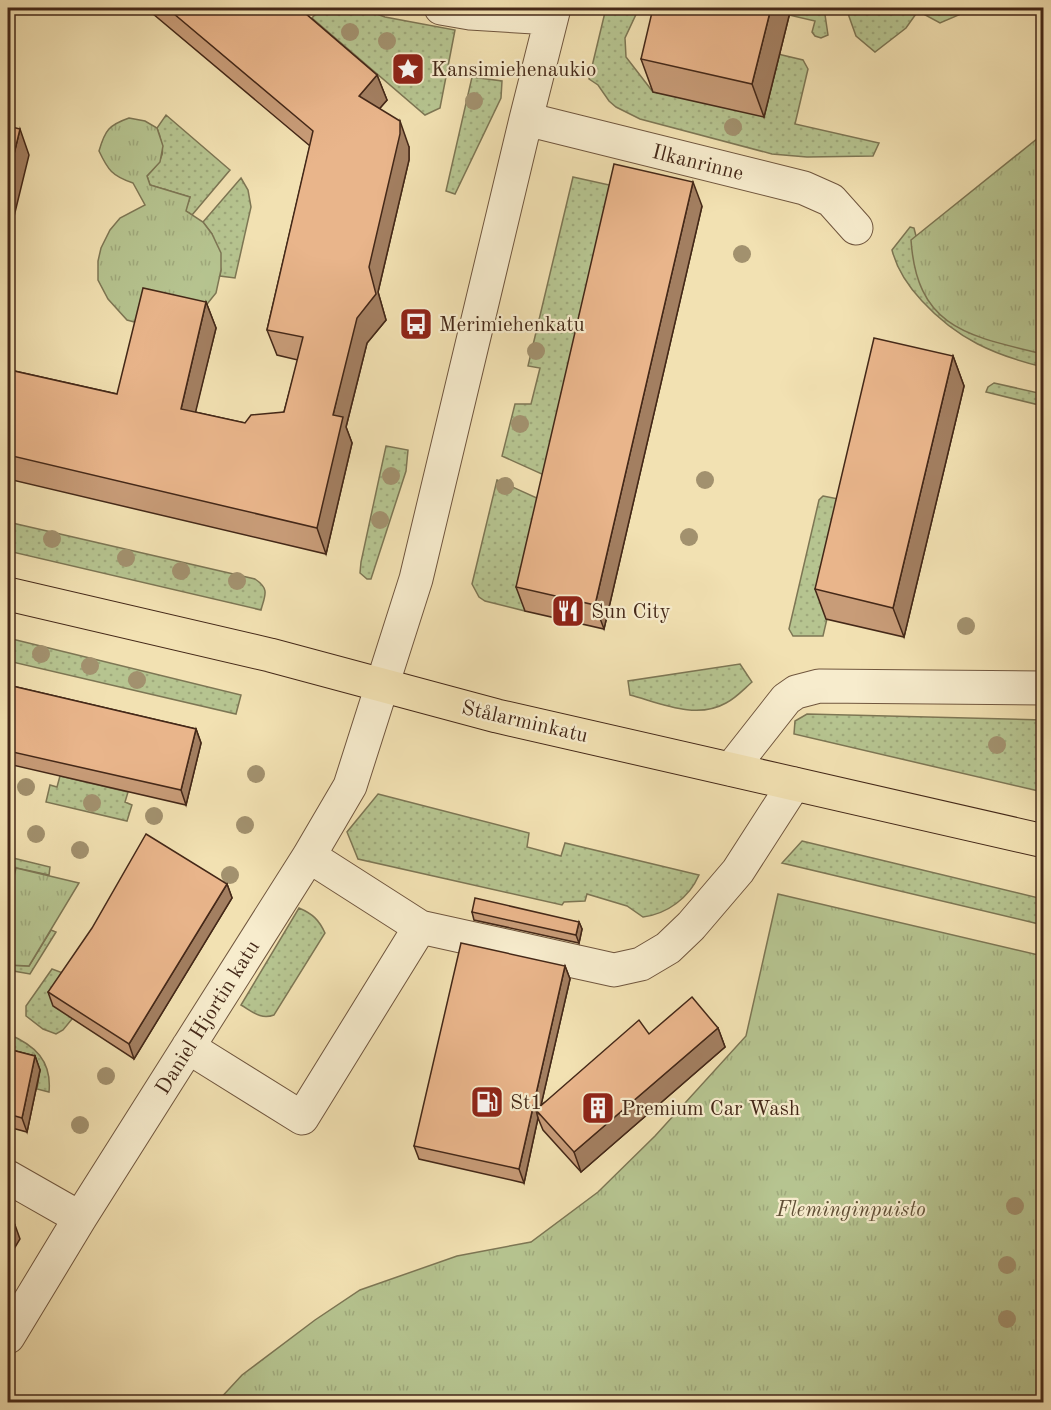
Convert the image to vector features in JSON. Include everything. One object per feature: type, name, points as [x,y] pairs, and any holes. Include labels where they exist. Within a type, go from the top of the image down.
[{"type":"main road","name":"Stålarminkatu","points":[[8,594],[270,655],[497,716],[1044,841]]},
{"type":"street","points":[[382,685],[416,579],[553,13],[470,13],[441,8]]},
{"type":"street","name":"Ilkanrinne","points":[[526,119],[804,188],[831,200],[856,228]]},
{"type":"street","name":"Daniel Hjortin katu","points":[[8,1337],[80,1218],[309,856],[350,786],[382,685]]},
{"type":"street","points":[[731,769],[776,710],[796,692],[819,686],[1044,688]]},
{"type":"street","points":[[309,856],[420,927],[614,970],[641,964],[669,948],[691,926],[738,871],[794,784]]},
{"type":"street","points":[[188,1047],[302,1118],[420,927]]},
{"type":"street","points":[[8,1177],[80,1218]]},
{"type":"green space","name":"Kansimiehenaukio","points":[[321,8],[360,8],[385,17],[455,30],[440,108],[425,115],[312,18]]},
{"type":"green space","points":[[606,8],[639,8],[625,38],[626,57],[653,92],[753,48],[803,60],[808,69],[795,124],[879,143],[873,156],[807,157],[772,154],[640,119],[616,107],[598,85],[589,79]]},
{"type":"green space","points":[[791,8],[824,8],[828,35],[821,38],[815,36],[812,32],[815,21],[789,15]]},
{"type":"green space","points":[[846,8],[965,8],[961,14],[940,23],[918,11],[906,28],[875,52],[856,36]]},
{"type":"green space","points":[[472,77],[502,81],[501,98],[455,194],[446,191]]},
{"type":"green space","points":[[166,115],[230,170],[192,215],[185,211],[190,197],[150,185],[147,176],[162,154],[162,143],[157,128]]},
{"type":"green space","points":[[129,118],[145,121],[157,128],[163,146],[160,162],[147,176],[150,185],[190,197],[186,211],[203,222],[221,253],[221,270],[216,293],[203,309],[149,326],[127,320],[108,299],[98,280],[101,248],[110,230],[120,218],[145,205],[133,183],[112,172],[99,151],[109,129]]},
{"type":"green space","points":[[1043,134],[1043,354],[992,341],[952,324],[936,310],[924,293],[915,270],[911,240]]},
{"type":"green space","points":[[573,177],[623,188],[555,480],[502,456],[515,404],[531,404],[540,368],[528,366]]},
{"type":"green space","points":[[241,178],[248,190],[251,207],[235,278],[220,276],[221,270],[212,234],[203,222]]},
{"type":"green space","points":[[910,227],[914,228],[916,236],[1043,342],[1043,367],[1008,357],[977,344],[949,326],[922,301],[904,277],[892,250]]},
{"type":"green space","points":[[994,383],[1043,394],[1043,406],[986,392],[988,387]]},
{"type":"green space","points":[[386,446],[408,450],[406,471],[371,579],[367,579],[360,573],[361,562]]},
{"type":"green space","points":[[497,480],[550,504],[525,611],[485,601],[479,597],[472,584]]},
{"type":"green space","points":[[823,496],[854,502],[823,636],[793,636],[789,629],[819,500]]},
{"type":"green space","points":[[8,522],[255,579],[265,589],[261,610],[8,551]]},
{"type":"green space","points":[[8,638],[241,695],[236,714],[8,661]]},
{"type":"green space","points":[[740,664],[752,682],[733,699],[714,708],[690,710],[666,706],[630,695],[628,681]]},
{"type":"green space","points":[[807,714],[1043,720],[1043,792],[794,734],[795,721]]},
{"type":"green space","points":[[60,776],[128,792],[125,802],[132,805],[127,821],[46,802],[50,785],[57,787]]},
{"type":"green space","points":[[378,794],[529,833],[527,847],[561,856],[565,843],[699,875],[689,891],[676,904],[643,917],[627,906],[587,894],[585,901],[564,902],[562,905],[358,859],[347,832]]},
{"type":"green space","points":[[802,841],[1043,899],[1043,925],[782,863]]},
{"type":"green space","points":[[13,858],[50,867],[49,875],[16,868],[8,901],[8,864]]},
{"type":"green space","points":[[16,868],[79,883],[29,966],[8,965],[8,929],[11,917],[8,915],[8,901]]},
{"type":"green space","name":"Fleminginpuisto","points":[[778,894],[1043,956],[1043,1402],[217,1402],[242,1375],[315,1320],[360,1290],[457,1256],[531,1242],[598,1192],[655,1136],[746,1036]]},
{"type":"green space","points":[[299,908],[315,918],[325,933],[274,1015],[265,1017],[241,1005]]},
{"type":"green space","points":[[51,930],[56,932],[30,974],[8,970],[8,965],[29,966]]},
{"type":"green space","points":[[52,969],[63,973],[72,1019],[63,1030],[56,1034],[43,1029],[26,1016],[26,1006]]},
{"type":"green space","points":[[8,1034],[26,1043],[40,1056],[48,1071],[49,1092],[37,1089],[40,1070],[8,1062]]},
{"type":"building","points":[[167,8],[299,8],[377,75],[359,96],[400,121],[400,134],[369,267],[376,294],[357,318],[333,415],[343,417],[317,528],[8,455],[8,366],[10,370],[117,394],[143,288],[206,302],[181,409],[245,423],[251,415],[284,412],[303,337],[267,330],[313,131]]},
{"type":"building","points":[[653,8],[771,8],[752,84],[641,59]]},
{"type":"building","points":[[8,126],[20,129],[8,179]]},
{"type":"building","points":[[614,164],[693,182],[595,605],[516,587]]},
{"type":"building","points":[[874,338],[953,356],[893,608],[815,589]]},
{"type":"building","points":[[1044,577],[1044,593],[1040,592]]},
{"type":"building","points":[[8,685],[196,729],[181,790],[8,751]]},
{"type":"building","points":[[146,834],[227,884],[129,1044],[48,992],[92,928]]},
{"type":"building","points":[[475,898],[579,922],[576,935],[472,912]]},
{"type":"building","points":[[461,943],[565,966],[519,1169],[414,1146]]},
{"type":"building","points":[[692,997],[718,1028],[574,1152],[536,1110],[639,1020],[649,1034]]},
{"type":"building","points":[[8,1049],[35,1056],[22,1118],[8,1114]]},
{"type":"building","points":[[8,1220],[15,1225],[8,1237]]},
{"type":"place","name":"Kansimiehenaukio","points":[[408,69]]},
{"type":"place","name":"Merimiehenkatu","points":[[416,324]]},
{"type":"place","name":"Sun City","points":[[568,611]]},
{"type":"place","name":"St1","points":[[487,1102]]},
{"type":"place","name":"Premium Car Wash","points":[[598,1108]]}]
